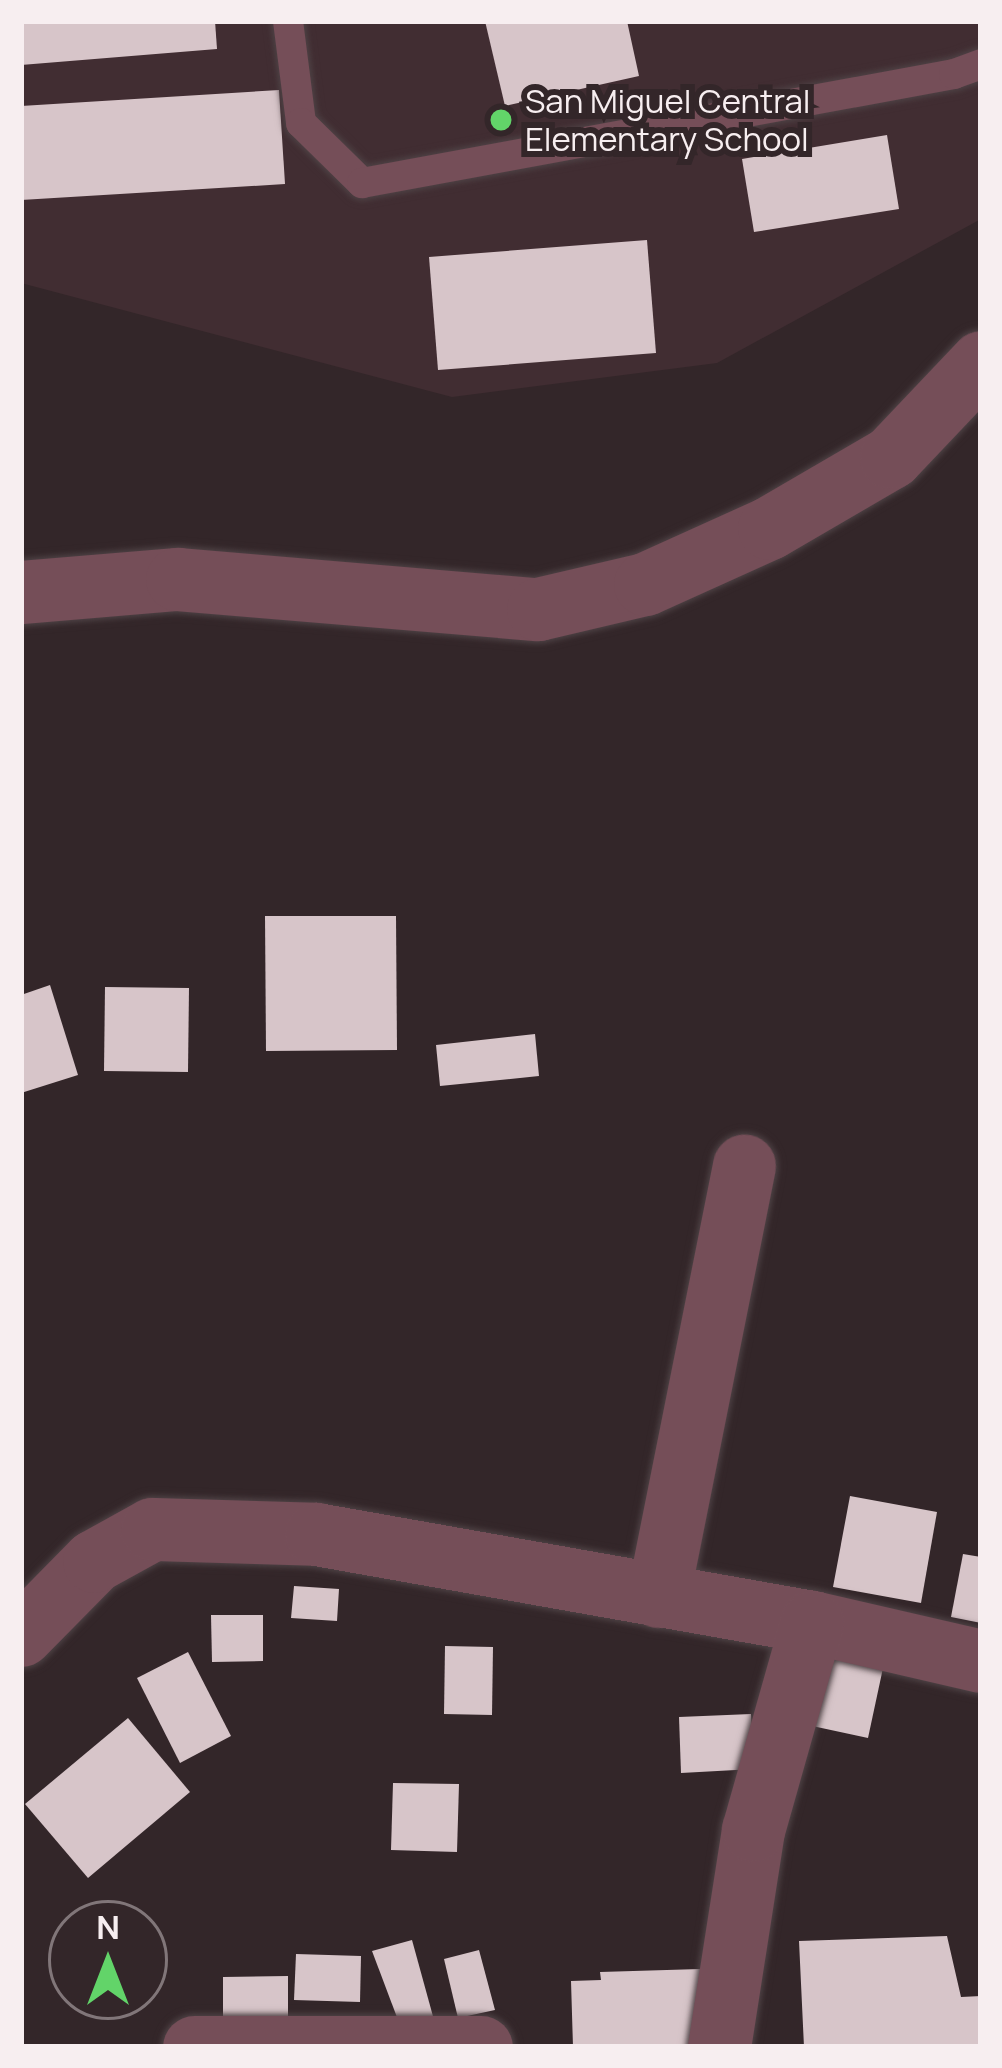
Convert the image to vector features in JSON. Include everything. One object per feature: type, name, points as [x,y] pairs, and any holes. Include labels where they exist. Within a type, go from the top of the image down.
[{"type":"street","points":[[21,592],[177,579],[538,609],[624,589],[769,528],[891,457],[981,362]]},
{"type":"street","points":[[658,1596],[744,1166]]},
{"type":"street","points":[[21,1635],[94,1561],[152,1529],[316,1534],[812,1622],[981,1661]]},
{"type":"street","points":[[719,2047],[753,1830],[812,1622]]},
{"type":"street","points":[[194,2047],[481,2047]]},
{"type":"lane","points":[[288,21],[301,123],[362,183],[954,74],[981,64]]},
{"type":"shaded area","name":"San Miguel Central Elementary School","points":[[21,21],[981,21],[981,219],[717,363],[452,397],[21,283]]},
{"type":"building","points":[[21,21],[215,21],[217,49],[21,65]]},
{"type":"building","points":[[485,21],[627,21],[639,76],[505,106]]},
{"type":"building","points":[[279,90],[285,184],[21,200],[21,106]]},
{"type":"building","points":[[887,135],[899,209],[754,232],[742,159]]},
{"type":"building","points":[[647,240],[656,353],[438,370],[429,257]]},
{"type":"building","points":[[265,916],[396,916],[397,1050],[266,1051]]},
{"type":"building","points":[[50,985],[78,1075],[21,1093],[21,995]]},
{"type":"building","points":[[105,987],[189,988],[188,1072],[104,1071]]},
{"type":"building","points":[[535,1034],[539,1076],[440,1086],[436,1045]]},
{"type":"building","points":[[850,1496],[937,1512],[921,1603],[833,1587]]},
{"type":"building","points":[[963,1554],[981,1557],[981,1623],[951,1617]]},
{"type":"building","points":[[294,1586],[339,1589],[337,1621],[291,1618]]},
{"type":"building","points":[[211,1615],[263,1615],[263,1661],[212,1662]]},
{"type":"building","points":[[445,1646],[493,1647],[492,1715],[444,1714]]},
{"type":"building","points":[[188,1652],[231,1736],[180,1763],[137,1678]]},
{"type":"building","points":[[818,1654],[883,1668],[868,1738],[803,1724]]},
{"type":"building","points":[[751,1714],[754,1769],[681,1773],[679,1717]]},
{"type":"building","points":[[128,1718],[190,1792],[88,1878],[25,1804]]},
{"type":"building","points":[[393,1783],[459,1784],[457,1852],[391,1850]]},
{"type":"building","points":[[947,1936],[961,1997],[981,1996],[981,2047],[804,2047],[799,1941]]},
{"type":"building","points":[[412,1940],[434,2020],[398,2020],[372,1951]]},
{"type":"building","points":[[479,1950],[495,2010],[458,2018],[444,1959]]},
{"type":"building","points":[[296,1954],[361,1956],[360,2002],[294,2000]]},
{"type":"building","points":[[700,1969],[702,2047],[573,2047],[571,1981],[601,1980],[600,1972]]},
{"type":"building","points":[[288,1976],[288,2018],[223,2018],[223,1977]]},
{"type":"place","name":"San Miguel Central Elementary School","points":[[501,120]]}]
